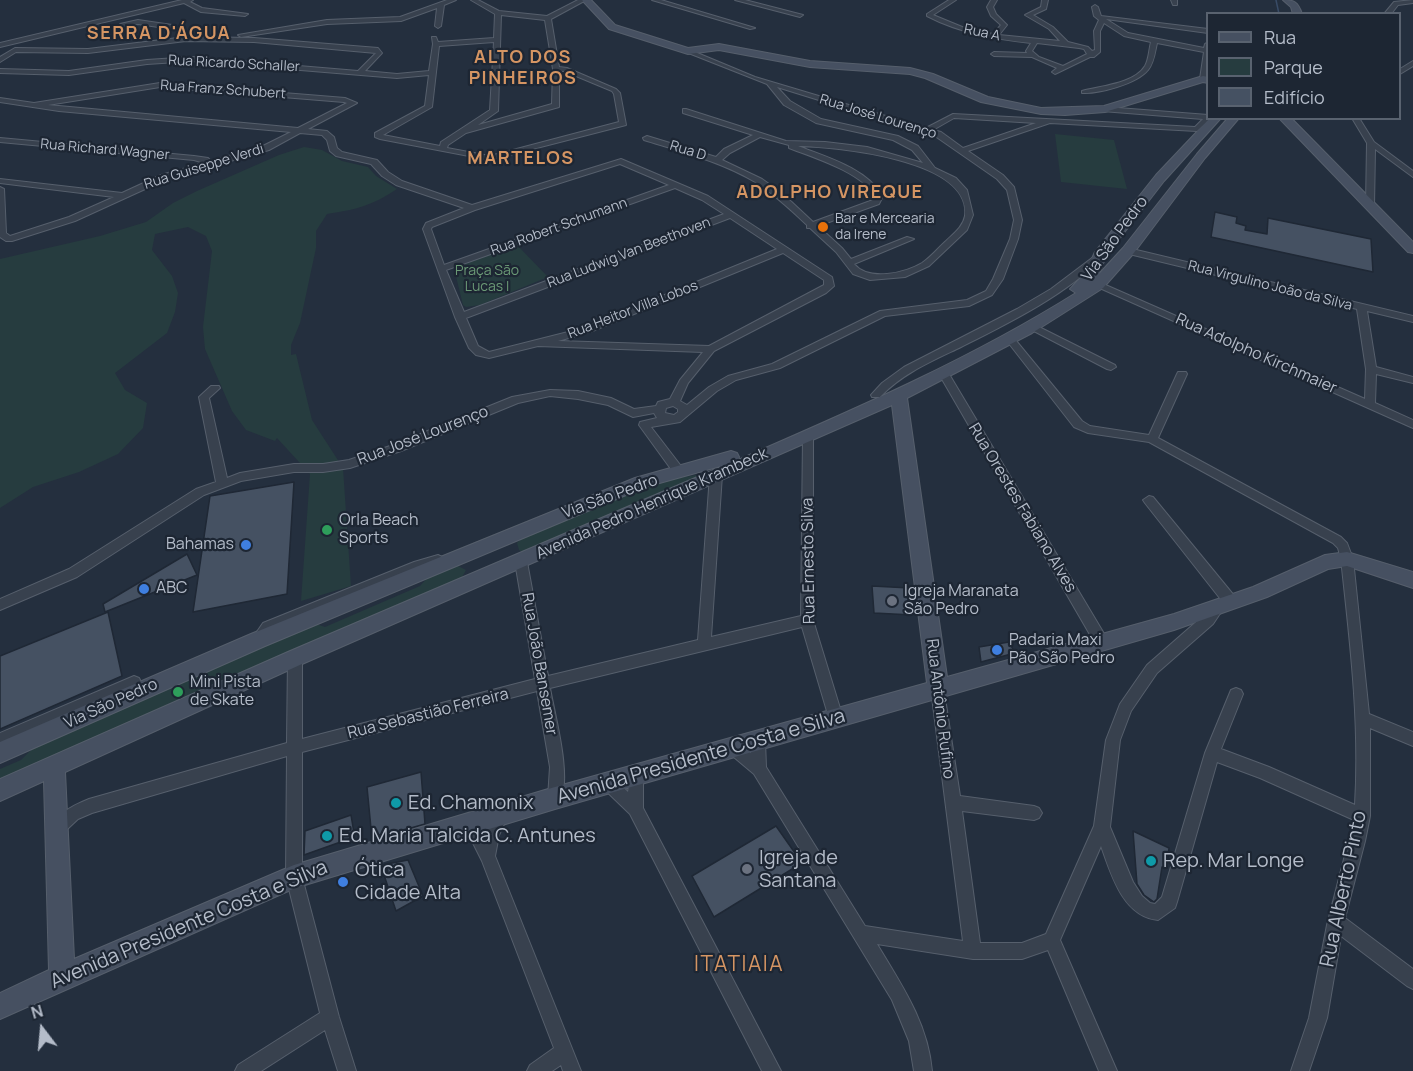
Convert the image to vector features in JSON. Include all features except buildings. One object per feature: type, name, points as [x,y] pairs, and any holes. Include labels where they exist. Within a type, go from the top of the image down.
[{"type":"main road","name":"Rua José Lourenço","points":[[585,0],[612,27],[688,51]]},
{"type":"main road","points":[[1285,0],[1295,6],[1297,12]]},
{"type":"main road","points":[[688,51],[719,47],[810,64],[910,71],[928,76],[985,100],[1025,110],[1065,112],[1105,109],[1205,80]]},
{"type":"main road","name":"Via São Pedro","points":[[0,753],[258,640],[641,482],[720,462],[876,395],[1002,333],[1068,294],[1092,274],[1100,255],[1156,183],[1197,143],[1214,120]]},
{"type":"main road","name":"Via São Pedro","points":[[1197,143],[1202,144],[1223,120]]},
{"type":"main road","name":"Avenida Pedro Henrique Krambeck","points":[[0,790],[295,658],[521,562],[899,396],[1033,327],[1098,285],[1159,211],[1197,143],[1231,120]]},
{"type":"main road","points":[[1286,120],[1413,249]]},
{"type":"main road","points":[[1156,183],[1164,182],[1172,187],[1157,207],[1159,211]]},
{"type":"main road","points":[[1128,251],[1118,247],[1116,243],[1133,219],[1130,216]]},
{"type":"main road","name":"Rua Antônio Rufino","points":[[899,396],[938,689]]},
{"type":"main road","points":[[521,562],[511,547],[518,538],[615,497],[622,490]]},
{"type":"main road","points":[[457,559],[467,561],[474,569],[474,578],[471,583]]},
{"type":"main road","name":"Avenida Presidente Costa e Silva","points":[[0,1006],[294,877],[471,823],[1225,604],[1260,592],[1325,562],[1347,559],[1413,580]]},
{"type":"main road","points":[[54,765],[62,977]]},
{"type":"street","points":[[229,39],[252,32],[305,25],[393,20],[453,0]]},
{"type":"street","points":[[474,0],[498,13],[548,18],[585,0]]},
{"type":"street","points":[[655,0],[752,28]]},
{"type":"street","points":[[738,0],[800,15]]},
{"type":"street","name":"Rua A","points":[[953,0],[929,14],[942,22],[995,36],[1023,37],[1035,41],[1066,44]]},
{"type":"street","points":[[994,0],[990,7],[993,15],[1004,25],[995,36]]},
{"type":"street","points":[[1045,0],[1044,8],[1028,15],[1051,28],[1066,44],[1086,48],[1092,56]]},
{"type":"street","points":[[0,45],[188,1],[201,10],[245,14]]},
{"type":"street","points":[[1389,12],[1396,3],[1413,1]]},
{"type":"street","points":[[438,26],[441,4]]},
{"type":"street","points":[[1095,7],[1095,14],[1126,35],[1155,42],[1206,48]]},
{"type":"street","points":[[498,13],[494,111],[502,120]]},
{"type":"street","points":[[443,150],[444,144],[464,131],[481,124],[556,105],[556,69],[548,18]]},
{"type":"street","points":[[1102,19],[1206,31]]},
{"type":"street","points":[[1055,72],[1092,56],[1098,51],[1096,32],[1102,19]]},
{"type":"street","points":[[80,27],[138,22],[172,27]]},
{"type":"street","points":[[956,34],[967,27]]},
{"type":"street","points":[[0,60],[15,50],[88,51],[159,41],[229,39],[378,50],[379,53],[360,72]]},
{"type":"street","points":[[496,40],[435,41],[428,106],[378,135],[443,150],[495,157],[623,123],[617,93],[614,90],[565,69],[556,69]]},
{"type":"street","points":[[1033,55],[1030,48],[1035,41]]},
{"type":"street","points":[[1084,92],[1131,79],[1141,73],[1147,68],[1155,42]]},
{"type":"street","name":"Rua José Lourenço","points":[[679,406],[705,396],[732,378],[776,366],[883,313],[969,303],[988,293],[998,279],[1014,239],[1018,220],[1011,189],[1000,177],[963,150],[928,130],[860,112],[753,78],[688,51]]},
{"type":"street","points":[[994,54],[1033,55],[1063,68]]},
{"type":"street","name":"Rua Ricardo Schaller","points":[[0,71],[69,73],[147,62],[192,59],[397,76],[433,73]]},
{"type":"street","points":[[1205,80],[1206,64]]},
{"type":"street","points":[[769,83],[787,103],[819,121],[895,138],[915,148],[932,170]]},
{"type":"street","name":"Rua Franz Schubert","points":[[35,105],[160,85],[351,101],[350,106],[301,130]]},
{"type":"street","name":"Rua Guiseppe Verdi","points":[[0,100],[59,109],[301,130]]},
{"type":"street","points":[[1105,109],[1206,118]]},
{"type":"street","points":[[481,124],[494,111]]},
{"type":"street","points":[[686,111],[786,144],[831,163],[878,191],[879,196],[876,202],[810,226]]},
{"type":"street","points":[[928,130],[953,116],[1049,121],[1197,143]]},
{"type":"street","name":"Avenida Pedro Henrique Krambeck","points":[[1197,143],[1207,120]]},
{"type":"street","points":[[1356,120],[1371,143],[1413,175]]},
{"type":"street","points":[[963,150],[1049,121]]},
{"type":"street","points":[[301,130],[324,133],[331,139],[333,149],[339,154],[374,162],[385,174],[399,183],[472,208]]},
{"type":"street","name":"Rua Guiseppe Verdi","points":[[0,189],[2,234],[9,239],[72,219],[164,177],[266,148],[301,130]]},
{"type":"street","name":"Rua D","points":[[646,138],[717,160],[727,151],[759,135]]},
{"type":"street","name":"Rua Richard Wagner","points":[[0,140],[194,158],[205,160],[209,164]]},
{"type":"street","points":[[1370,206],[1371,143]]},
{"type":"street","points":[[717,160],[759,181],[780,196],[810,226],[839,250],[856,272],[870,277],[905,274],[926,264],[964,228],[969,215],[964,192],[953,180],[932,170],[898,157],[867,149],[825,144],[786,144]]},
{"type":"street","points":[[460,317],[441,268],[428,229],[429,225],[472,208],[617,162],[705,198],[829,279],[829,286],[711,349],[684,382],[676,419],[644,425]]},
{"type":"street","points":[[0,181],[122,195]]},
{"type":"street","points":[[0,189],[12,183]]},
{"type":"street","name":"Rua Robert Schumann","points":[[441,268],[676,185]]},
{"type":"street","name":"Rua Ludwig Van Beethoven","points":[[460,317],[730,215]]},
{"type":"street","points":[[849,263],[910,238]]},
{"type":"street","name":"Rua Heitor Villa Lobos","points":[[460,317],[474,348],[480,353],[489,355],[540,344],[587,330],[783,250]]},
{"type":"street","name":"Rua Virgulino João da Silva","points":[[1128,251],[1413,320]]},
{"type":"street","name":"Rua Adolpho Kirchmaier","points":[[1098,285],[1413,424]]},
{"type":"street","points":[[1362,308],[1371,369],[1370,404]]},
{"type":"street","points":[[1033,327],[1111,367]]},
{"type":"street","points":[[1010,339],[1078,424],[1088,429],[1152,439],[1337,540],[1343,546],[1347,559]]},
{"type":"street","points":[[540,344],[711,349]]},
{"type":"street","points":[[1371,369],[1413,380]]},
{"type":"street","name":"Rua Orestes Fabiano Alves","points":[[944,374],[1101,641]]},
{"type":"street","points":[[1152,439],[1182,374]]},
{"type":"street","points":[[215,388],[204,397],[222,483]]},
{"type":"street","name":"Rua José Lourenço","points":[[0,605],[73,573],[200,492],[240,477],[350,464],[397,448],[516,400],[550,393],[578,395],[611,402],[633,413]]},
{"type":"street","points":[[633,413],[659,409],[662,405],[679,406]]},
{"type":"street","points":[[659,409],[660,415],[667,419]]},
{"type":"street","points":[[633,413],[680,473]]},
{"type":"street","name":"Rua Ernesto Silva","points":[[808,436],[807,620],[836,718]]},
{"type":"street","points":[[704,644],[716,475]]},
{"type":"street","points":[[860,933],[973,951],[1022,951],[1052,940],[1102,827],[1113,740],[1125,708],[1152,669],[1225,604],[1149,500]]},
{"type":"street","name":"Rua Alberto Pinto","points":[[1300,1071],[1308,1055],[1322,1001],[1336,922],[1362,816],[1363,718],[1347,559]]},
{"type":"street","name":"Rua João Bansemer","points":[[521,562],[557,767],[565,796]]},
{"type":"street","name":"Rua Sebastião Ferreira","points":[[57,829],[73,814],[89,806],[294,747],[807,620]]},
{"type":"street","points":[[295,658],[294,877],[330,1017],[347,1071]]},
{"type":"street","points":[[0,740],[134,682]]},
{"type":"street","name":"Rua Antônio Rufino","points":[[938,689],[973,951]]},
{"type":"street","points":[[1102,827],[1125,885],[1136,903],[1145,911],[1164,910],[1172,896],[1212,753],[1236,694]]},
{"type":"street","points":[[1363,718],[1413,739]]},
{"type":"street","points":[[758,741],[759,769]]},
{"type":"street","points":[[734,748],[759,769],[898,994],[912,1022],[922,1052],[924,1071]]},
{"type":"street","points":[[1212,753],[1264,772],[1362,816]]},
{"type":"street","points":[[634,809],[636,776]]},
{"type":"street","points":[[609,784],[634,809],[772,1071]]},
{"type":"street","points":[[952,802],[1034,813]]},
{"type":"street","points":[[488,857],[491,834],[500,815]]},
{"type":"street","points":[[471,823],[488,857],[572,1071]]},
{"type":"street","points":[[1336,922],[1413,980]]},
{"type":"street","points":[[1052,940],[1108,1071]]},
{"type":"street","points":[[244,1071],[330,1017]]},
{"type":"street","points":[[536,1071],[564,1052]]},
{"type":"green space","points":[[1055,134],[1114,140],[1127,189],[1061,182]]},
{"type":"green space","points":[[304,147],[322,150],[342,161],[368,167],[376,176],[397,189],[364,206],[327,214],[316,231],[316,248],[300,323],[291,345],[291,355],[296,354],[312,420],[343,468],[351,586],[301,601],[310,474],[277,438],[275,441],[246,430],[232,411],[205,349],[203,327],[212,251],[206,236],[188,227],[155,234],[152,250],[172,276],[178,293],[175,312],[167,333],[115,373],[125,390],[147,403],[143,428],[118,454],[79,472],[33,487],[0,508],[0,259],[100,236],[146,222],[173,203],[197,191],[279,155]]},
{"type":"green space","name":"Praça São Lucas I","points":[[517,245],[548,277],[480,305],[466,307],[463,305],[454,268]]},
{"type":"green space","points":[[697,475],[699,477],[522,552],[519,550],[517,543],[521,539],[622,497],[636,488]]},
{"type":"green space","points":[[456,565],[466,570],[460,581],[451,582],[184,697],[0,781],[0,769],[21,760],[35,746],[316,624],[325,627],[420,586],[430,575]]},
{"type":"waterway","points":[[1276,0],[1279,12]]},
{"type":"place","name":"Bar e Mercearia da Irene","points":[[823,227]]},
{"type":"place","name":"Orla Beach Sports","points":[[327,530]]},
{"type":"place","name":"Bahamas","points":[[246,545]]},
{"type":"place","name":"ABC","points":[[144,589]]},
{"type":"place","name":"Igreja Maranata São Pedro","points":[[892,601]]},
{"type":"place","name":"Padaria Maxi Pão São Pedro","points":[[997,650]]},
{"type":"place","name":"Mini Pista de Skate","points":[[178,692]]},
{"type":"place","name":"Ed. Chamonix","points":[[396,803]]},
{"type":"place","name":"Ed. Maria Talcida C. Antunes","points":[[327,836]]},
{"type":"place","name":"Rep. Mar Longe","points":[[1151,861]]},
{"type":"place","name":"Igreja de Santana","points":[[747,869]]},
{"type":"place","name":"Ótica Cidade Alta","points":[[343,882]]},
{"type":"district","name":"SERRA D'ÁGUA","points":[[159,34]]},
{"type":"district","name":"ALTO DOS PINHEIROS","points":[[523,68]]},
{"type":"district","name":"MARTELOS","points":[[521,159]]},
{"type":"district","name":"ADOLPHO VIREQUE","points":[[830,193]]},
{"type":"district","name":"ITATIAIA","points":[[739,965]]}]
